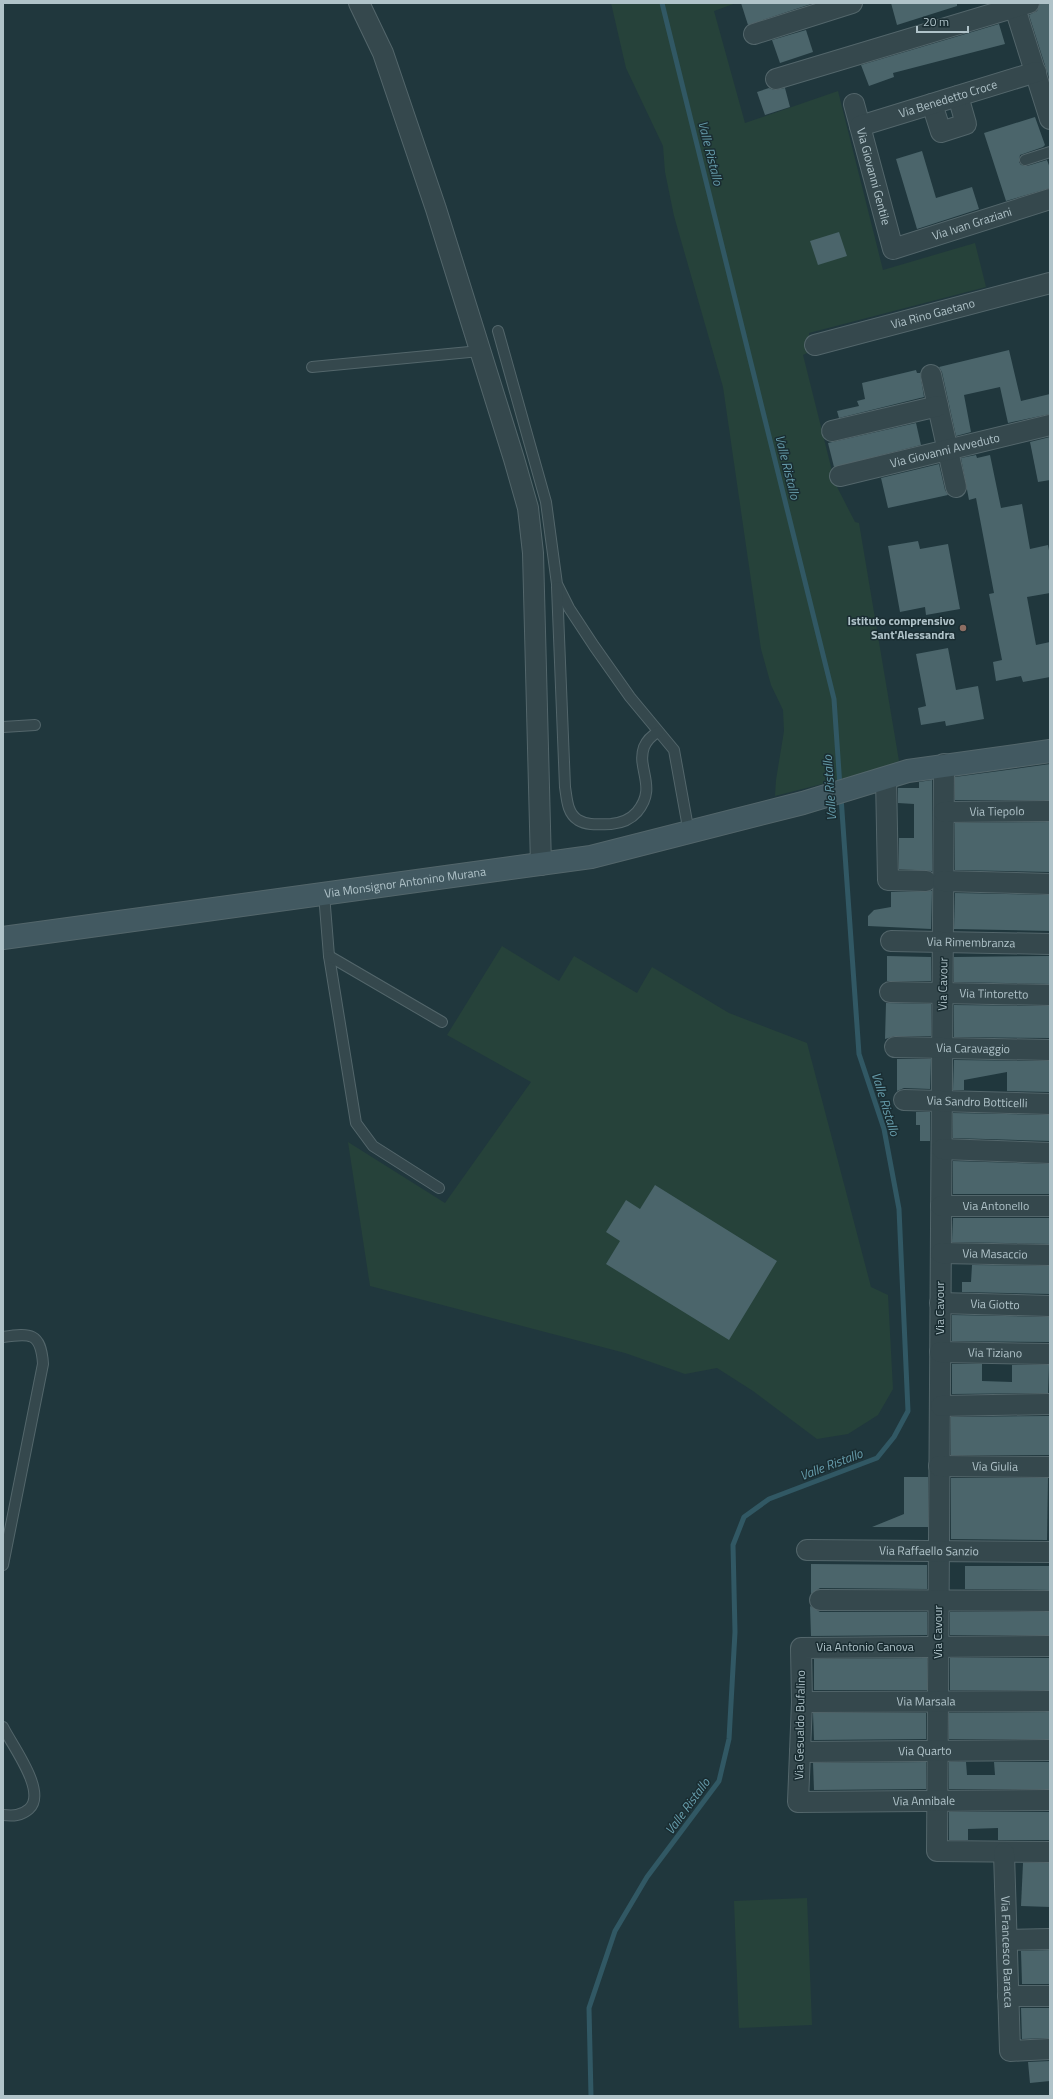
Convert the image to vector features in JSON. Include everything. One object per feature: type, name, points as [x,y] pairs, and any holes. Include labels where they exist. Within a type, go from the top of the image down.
[{"type":"street","points":[[359,3],[383,54],[436,209],[528,508],[533,553],[541,865]]},
{"type":"street","points":[[754,34],[852,3]]},
{"type":"street","points":[[776,79],[1022,5],[1036,72],[1050,119]]},
{"type":"street","name":"Via Benedetto Croce","points":[[860,126],[1036,72]]},
{"type":"street","points":[[932,104],[941,132],[954,128],[966,124],[958,96]]},
{"type":"street","name":"Via Giovanni Gentile","points":[[854,104],[893,248]]},
{"type":"street","name":"Via Ivan Graziani","points":[[893,248],[1050,199]]},
{"type":"street","name":"Via Rino Gaetano","points":[[815,345],[1050,283]]},
{"type":"street","points":[[932,375],[956,487]]},
{"type":"street","points":[[832,431],[938,406]]},
{"type":"street","name":"Via Giovanni Avveduto","points":[[840,476],[1050,425]]},
{"type":"street","points":[[1050,751],[944,764],[908,771],[881,780],[888,880],[1050,884]]},
{"type":"street","name":"Via Cavour","points":[[944,764],[944,812],[935,881],[943,942],[937,1851],[1004,1853]]},
{"type":"street","name":"Via Monsignor Antonino Murana","points":[[3,938],[591,857],[803,803],[881,780]]},
{"type":"street","name":"Via Tiepolo","points":[[944,812],[1050,811]]},
{"type":"street","name":"Via Rimembranza","points":[[891,941],[1050,944]]},
{"type":"street","name":"Via Tintoretto","points":[[890,992],[1050,995]]},
{"type":"street","name":"Via Caravaggio","points":[[896,1048],[1050,1050]]},
{"type":"street","name":"Via Sandro Botticelli","points":[[904,1100],[1050,1104]]},
{"type":"street","points":[[942,1149],[1050,1153]]},
{"type":"street","name":"Via Antonello","points":[[941,1206],[1050,1206]]},
{"type":"street","name":"Via Masaccio","points":[[941,1253],[1050,1255]]},
{"type":"street","name":"Via Giotto","points":[[940,1303],[1050,1306]]},
{"type":"street","name":"Via Tiziano","points":[[940,1352],[1050,1354]]},
{"type":"street","points":[[941,1406],[1050,1404]]},
{"type":"street","name":"Via Giulia","points":[[939,1466],[1050,1467]]},
{"type":"street","name":"Via Raffaello Sanzio","points":[[807,1550],[1050,1552]]},
{"type":"street","points":[[820,1600],[1050,1601]]},
{"type":"street","name":"Via Antonio Canova","points":[[800,1648],[1050,1646]]},
{"type":"street","name":"Via Gesualdo Bufalino","points":[[798,1802],[802,1702],[800,1648]]},
{"type":"street","name":"Via Marsala","points":[[802,1702],[1050,1700]]},
{"type":"street","name":"Via Quarto","points":[[800,1752],[1050,1750]]},
{"type":"street","name":"Via Annibale","points":[[798,1802],[1050,1800]]},
{"type":"street","points":[[1004,1853],[1050,1852]]},
{"type":"street","name":"Via Francesco Baracca","points":[[1004,1853],[1010,2051],[1050,2049]]},
{"type":"street","points":[[1007,1940],[1050,1939]]},
{"type":"street","points":[[1008,1996],[1050,1996]]},
{"type":"lane","points":[[1025,160],[1050,152]]},
{"type":"lane","points":[[498,331],[546,502],[557,584],[565,787],[568,806],[574,817],[584,823],[598,824],[616,824],[631,819],[642,806],[647,793],[643,749],[649,738],[658,732]]},
{"type":"lane","points":[[312,367],[480,351]]},
{"type":"lane","points":[[557,584],[569,608],[594,646],[658,732],[674,750],[689,833]]},
{"type":"lane","points":[[3,727],[35,725]]},
{"type":"lane","points":[[324,894],[329,956],[356,1123],[374,1146],[439,1188]]},
{"type":"lane","points":[[329,956],[442,1022]]},
{"type":"lane","points":[[3,1337],[27,1334],[34,1338],[42,1352],[43,1364],[3,1565]]},
{"type":"lane","points":[[3,1727],[27,1769],[32,1783],[34,1796],[32,1806],[24,1813],[13,1816],[3,1815]]},
{"type":"green space","points":[[611,3],[736,3],[714,11],[745,123],[838,91],[883,270],[975,243],[986,287],[809,333],[809,352],[803,355],[835,483],[855,522],[859,523],[899,761],[873,771],[775,796],[776,780],[784,731],[783,710],[771,685],[761,649],[723,387],[674,216],[665,172],[663,146],[626,68]]},
{"type":"green space","points":[[502,946],[559,981],[574,956],[637,993],[652,967],[729,1013],[807,1043],[871,1287],[888,1295],[893,1389],[878,1415],[848,1434],[817,1439],[753,1391],[717,1368],[685,1374],[625,1353],[370,1286],[348,1142],[445,1203],[531,1082],[447,1035]]},
{"type":"green space","points":[[807,1898],[812,2025],[739,2028],[734,1901]]},
{"type":"building","points":[[741,3],[814,3],[748,25]]},
{"type":"building","points":[[891,3],[957,3],[957,6],[897,25]]},
{"type":"building","points":[[1050,3],[1050,81],[1029,15],[1037,11],[1040,4]]},
{"type":"building","points":[[999,24],[1005,44],[893,73],[894,77],[869,86],[861,65]]},
{"type":"building","points":[[806,30],[813,52],[780,63],[772,40]]},
{"type":"building","points":[[769,88],[774,90],[785,88],[790,107],[765,115],[757,92]]},
{"type":"building","points":[[1035,117],[1045,145],[1020,155],[1019,162],[1021,165],[1027,166],[1047,160],[1050,168],[1050,188],[1006,201],[984,133]]},
{"type":"building","points":[[922,151],[936,198],[972,187],[979,209],[917,229],[896,159]]},
{"type":"building","points":[[839,232],[847,256],[818,265],[810,241]]},
{"type":"building","points":[[1009,350],[1021,401],[1050,394],[1050,414],[1008,423],[1000,387],[964,395],[971,432],[956,436],[942,372],[939,367]]},
{"type":"building","points":[[916,370],[917,373],[920,373],[924,397],[839,418],[837,411],[859,406],[857,401],[865,399],[862,383]]},
{"type":"building","points":[[916,423],[921,445],[834,467],[828,443]]},
{"type":"building","points":[[1050,437],[1050,480],[1038,482],[1030,442]]},
{"type":"building","points":[[976,455],[977,458],[990,455],[1001,508],[1022,504],[1030,549],[1048,545],[1050,556],[1050,593],[1027,597],[1036,645],[1050,642],[1050,677],[1023,682],[1021,676],[996,681],[993,662],[1002,660],[989,594],[994,593],[976,498],[969,500],[961,458]]},
{"type":"building","points":[[939,464],[945,490],[948,495],[888,508],[881,478]]},
{"type":"building","points":[[918,541],[920,549],[948,544],[960,609],[926,615],[925,607],[900,612],[888,546]]},
{"type":"building","points":[[948,648],[956,690],[978,686],[984,719],[946,726],[945,721],[921,725],[918,708],[926,706],[916,654]]},
{"type":"building","points":[[1050,764],[1050,800],[955,800],[955,777]]},
{"type":"building","points":[[932,780],[932,871],[899,869],[899,838],[914,838],[914,804],[898,803],[898,788],[919,788],[919,782]]},
{"type":"building","points":[[1050,822],[1050,872],[955,870],[955,823]]},
{"type":"building","points":[[932,891],[931,929],[868,926],[868,916],[874,910],[891,907],[891,892]]},
{"type":"building","points":[[955,893],[1050,895],[1050,931],[954,929]]},
{"type":"building","points":[[887,956],[931,957],[931,981],[887,981]]},
{"type":"building","points":[[1050,956],[1050,984],[954,982],[954,957]]},
{"type":"building","points":[[886,1003],[931,1004],[931,1036],[895,1036],[885,1039]]},
{"type":"building","points":[[954,1005],[1050,1006],[1050,1038],[954,1037]]},
{"type":"building","points":[[897,1059],[931,1059],[930,1089],[904,1088],[897,1091]]},
{"type":"building","points":[[954,1060],[1050,1061],[1050,1092],[1007,1091],[1007,1072],[964,1080],[964,1090],[953,1090]]},
{"type":"building","points":[[916,1112],[930,1112],[930,1141],[920,1141],[920,1125],[916,1125]]},
{"type":"building","points":[[953,1113],[1050,1115],[1050,1141],[953,1138]]},
{"type":"building","points":[[953,1161],[1050,1164],[1050,1194],[953,1194]]},
{"type":"building","points":[[655,1185],[777,1261],[729,1340],[606,1264],[620,1241],[606,1232],[626,1200],[640,1209]]},
{"type":"building","points":[[953,1218],[1050,1218],[1050,1244],[952,1242]]},
{"type":"building","points":[[972,1265],[1050,1266],[1050,1294],[962,1292],[962,1282],[971,1282]]},
{"type":"building","points":[[952,1315],[1049,1317],[1049,1342],[952,1341]]},
{"type":"building","points":[[952,1364],[982,1364],[982,1381],[1012,1382],[1012,1365],[1049,1365],[1048,1393],[952,1394]]},
{"type":"building","points":[[1049,1416],[1049,1455],[951,1455],[951,1417]]},
{"type":"building","points":[[904,1477],[928,1477],[928,1527],[872,1527],[904,1514]]},
{"type":"building","points":[[951,1478],[1048,1478],[1047,1540],[951,1539]]},
{"type":"building","points":[[811,1564],[927,1565],[927,1589],[820,1588],[811,1594]]},
{"type":"building","points":[[965,1566],[1050,1566],[1050,1590],[965,1589]]},
{"type":"building","points":[[810,1606],[820,1612],[927,1612],[927,1635],[811,1636]]},
{"type":"building","points":[[950,1612],[1050,1612],[1050,1635],[950,1635]]},
{"type":"building","points":[[927,1658],[927,1690],[814,1690],[814,1659]]},
{"type":"building","points":[[950,1658],[1050,1658],[1050,1690],[950,1690]]},
{"type":"building","points":[[1050,1712],[1050,1739],[949,1739],[949,1713]]},
{"type":"building","points":[[813,1713],[926,1713],[926,1739],[814,1740]]},
{"type":"building","points":[[926,1762],[926,1789],[814,1790],[813,1763]]},
{"type":"building","points":[[949,1762],[966,1762],[967,1775],[995,1775],[994,1762],[1050,1762],[1050,1789],[949,1789]]},
{"type":"building","points":[[949,1812],[1050,1812],[1050,1840],[998,1840],[998,1828],[968,1829],[968,1840],[949,1840]]},
{"type":"building","points":[[1023,1863],[1050,1863],[1050,1907],[1021,1906]]},
{"type":"building","points":[[1050,1950],[1050,1984],[1022,1984],[1021,1951]]},
{"type":"building","points":[[1021,2008],[1050,2008],[1050,2038],[1022,2039]]},
{"type":"building","points":[[1050,2061],[1050,2081],[1030,2083],[1028,2062]]},
{"type":"waterway","name":"Valle Ristallo","points":[[662,3],[834,699],[840,787]]},
{"type":"waterway","name":"Valle Ristallo","points":[[591,2096],[589,2008],[615,1931],[647,1877],[719,1781],[729,1739],[735,1632],[733,1545],[744,1517],[769,1499],[877,1458],[894,1437],[908,1411],[899,1209],[884,1129],[859,1054],[841,797]]},
{"type":"place","name":"Istituto comprensivo Sant'Alessandra","points":[[963,628]]}]
